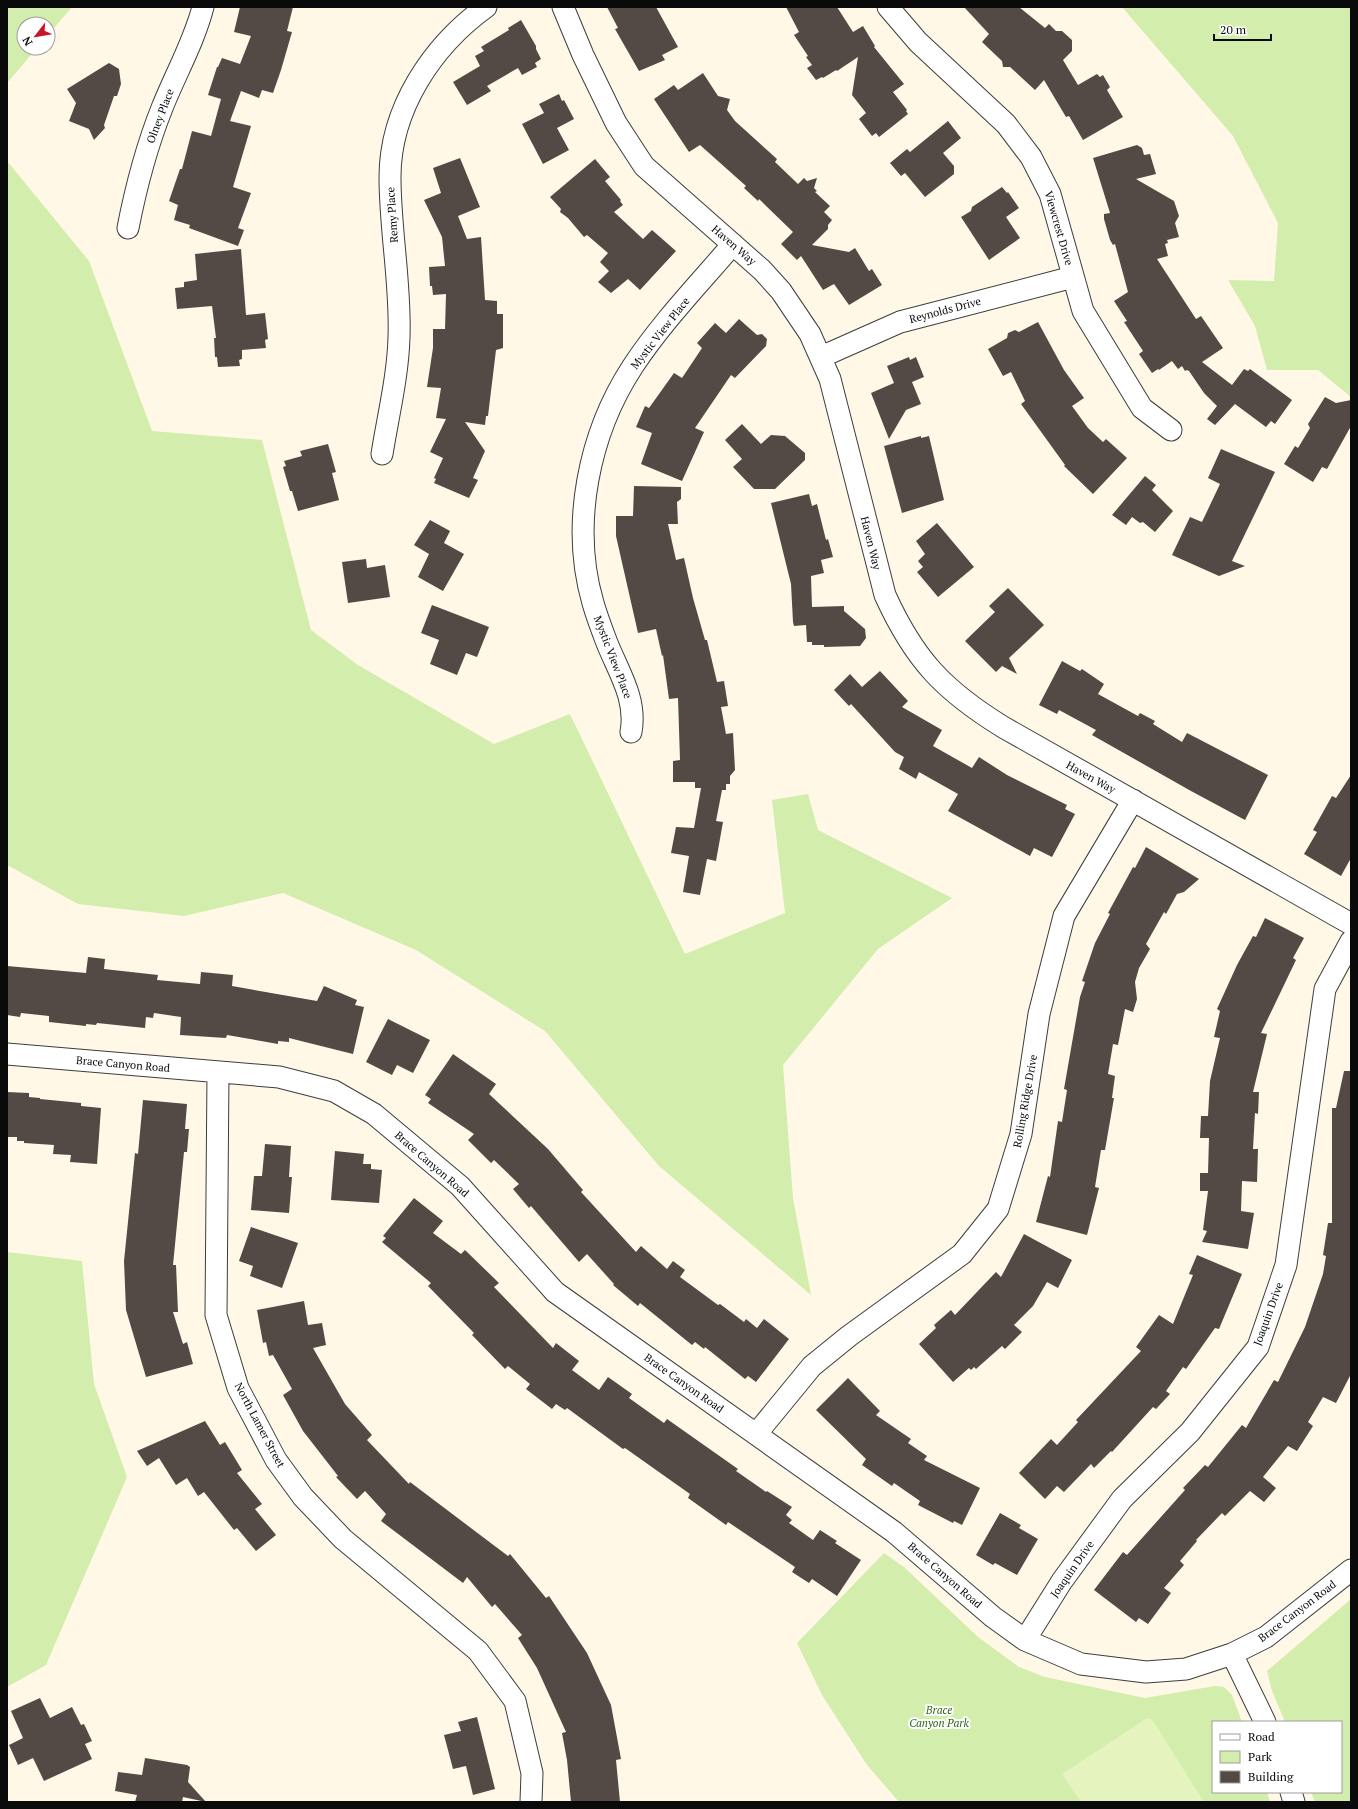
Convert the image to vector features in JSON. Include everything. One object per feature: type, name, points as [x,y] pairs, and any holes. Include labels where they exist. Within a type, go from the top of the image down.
[{"type":"street","name":"Olney Place","points":[[128,228],[142,164],[152,134],[196,28],[203,7]]},
{"type":"street","name":"Remy Place","points":[[382,454],[399,338],[390,182],[395,140],[404,111],[426,67],[453,33],[486,7]]},
{"type":"street","name":"Haven Way","points":[[563,7],[583,55],[616,123],[644,166],[762,270],[781,291],[797,313],[821,357],[830,379],[885,595],[897,622],[914,650],[955,695],[979,712],[1351,924]]},
{"type":"street","name":"Viewcrest Drive","points":[[888,7],[918,42],[1006,124],[1031,157],[1050,194],[1083,311],[1142,408],[1171,430]]},
{"type":"street","name":"Mystic View Place","points":[[631,732],[633,708],[629,694],[599,622],[587,577],[583,533],[584,510],[592,464],[605,418],[633,366],[664,324],[733,244]]},
{"type":"street","name":"Reynolds Drive","points":[[821,357],[900,322],[1073,277]]},
{"type":"street","name":"Rolling Ridge Drive","points":[[757,1433],[812,1366],[849,1336],[962,1254],[998,1209],[1021,1134],[1039,1014],[1064,916],[1133,800]]},
{"type":"street","name":"Joaquin Drive","points":[[1025,1640],[1062,1581],[1122,1499],[1190,1432],[1258,1347],[1286,1264],[1325,989],[1351,941]]},
{"type":"street","name":"Brace Canyon Road","points":[[7,1054],[279,1077],[334,1091],[374,1114],[460,1186],[555,1292],[757,1433],[894,1532],[993,1617],[1025,1640],[1081,1664],[1146,1672],[1186,1669],[1232,1654],[1266,1637],[1351,1570]]},
{"type":"street","name":"North Lamer Street","points":[[218,1072],[216,1315],[238,1388],[276,1460],[304,1497],[343,1539],[478,1651],[515,1701],[532,1773],[531,1802]]},
{"type":"street","points":[[1232,1654],[1265,1721]]},
{"type":"green space","points":[[7,7],[72,7],[56,26],[56,16],[16,16],[16,56],[30,56],[7,83]]},
{"type":"green space","points":[[1122,7],[1351,7],[1351,397],[1318,370],[1267,370],[1255,326],[1228,280],[1274,281],[1278,223],[1233,136]]},
{"type":"green space","points":[[7,161],[89,261],[152,431],[262,440],[311,630],[358,665],[494,744],[570,714],[685,954],[785,913],[772,800],[808,794],[818,830],[952,898],[878,949],[783,1065],[793,1198],[811,1295],[659,1166],[545,1031],[416,950],[283,893],[184,916],[78,904],[7,865]]},
{"type":"green space","points":[[7,1252],[82,1261],[94,1384],[127,1477],[46,1665],[7,1687]]},
{"type":"green space","name":"Brace Canyon Park","points":[[884,1553],[905,1568],[978,1637],[1019,1667],[1045,1677],[1145,1698],[1215,1686],[1224,1687],[1232,1695],[1242,1721],[1212,1721],[1212,1793],[1267,1793],[1270,1802],[899,1802],[867,1765],[822,1695],[797,1643]]},
{"type":"green space","points":[[1351,1599],[1351,1802],[1315,1802],[1311,1793],[1342,1793],[1342,1721],[1285,1721],[1272,1691],[1267,1671]]},
{"type":"green space","points":[[1147,1718],[1152,1719],[1204,1802],[1081,1802],[1062,1774]]},
{"type":"building","points":[[240,7],[293,7],[287,31],[292,32],[273,93],[262,90],[259,98],[241,91],[230,121],[251,126],[233,187],[251,193],[238,228],[244,230],[238,246],[189,228],[190,225],[174,220],[178,205],[169,201],[180,169],[182,169],[192,131],[211,136],[221,99],[208,95],[217,67],[222,58],[240,64],[251,36],[234,32]]},
{"type":"building","points":[[607,7],[656,7],[678,47],[662,55],[665,60],[639,71],[615,29],[618,28]]},
{"type":"building","points":[[786,7],[837,7],[853,32],[863,26],[875,46],[874,47],[904,84],[893,92],[907,110],[906,111],[908,114],[879,137],[876,133],[872,136],[859,119],[866,113],[852,95],[858,57],[837,71],[836,70],[823,78],[822,77],[816,80],[807,68],[812,65],[806,57],[808,56],[794,35],[799,32]]},
{"type":"building","points":[[964,7],[1019,7],[1045,28],[1049,24],[1056,31],[1062,31],[1072,40],[1072,51],[1063,60],[1078,85],[1097,74],[1100,77],[1103,75],[1110,87],[1107,90],[1123,117],[1083,140],[1069,116],[1066,117],[1044,80],[1035,90],[1010,67],[1003,67],[1002,61],[982,42],[989,34]]},
{"type":"building","points":[[521,20],[536,46],[541,59],[535,63],[537,67],[522,75],[518,68],[487,86],[491,91],[467,105],[453,82],[480,66],[475,56],[484,51],[481,47],[509,30],[508,28]]},
{"type":"building","points":[[109,63],[119,69],[121,84],[117,96],[114,96],[104,125],[105,128],[94,140],[89,129],[69,121],[76,103],[67,89]]},
{"type":"building","points":[[703,73],[718,96],[730,99],[727,110],[735,121],[777,159],[775,162],[798,184],[804,178],[807,181],[817,178],[814,188],[817,191],[815,192],[830,206],[824,212],[832,220],[828,225],[828,229],[812,245],[849,252],[855,248],[869,271],[872,269],[882,285],[849,305],[834,284],[823,290],[801,256],[797,260],[781,244],[793,232],[759,199],[758,201],[744,188],[746,186],[700,145],[689,152],[654,99],[674,85],[678,90]]},
{"type":"building","points":[[559,94],[562,101],[564,100],[574,119],[557,128],[569,150],[543,164],[522,124],[544,113],[539,104]]},
{"type":"building","points":[[948,121],[961,138],[943,153],[954,166],[954,174],[925,197],[905,173],[901,176],[890,163],[907,149],[910,152]]},
{"type":"building","points":[[1137,145],[1142,148],[1144,155],[1150,154],[1156,174],[1136,179],[1174,201],[1179,216],[1175,223],[1179,237],[1167,240],[1168,243],[1165,244],[1168,256],[1157,259],[1196,319],[1201,316],[1223,348],[1202,362],[1232,385],[1244,369],[1248,371],[1250,369],[1292,400],[1275,424],[1271,421],[1266,427],[1235,404],[1215,425],[1207,419],[1217,406],[1204,393],[1189,371],[1185,371],[1182,366],[1178,369],[1172,361],[1152,373],[1139,354],[1143,351],[1124,322],[1127,321],[1114,301],[1128,292],[1115,244],[1113,245],[1110,240],[1104,219],[1104,214],[1110,213],[1093,158]]},
{"type":"building","points":[[460,158],[480,207],[458,216],[467,239],[481,237],[485,300],[497,301],[497,314],[503,314],[503,348],[496,350],[488,416],[486,416],[485,425],[465,422],[485,451],[473,478],[478,480],[469,498],[434,483],[436,479],[434,478],[443,458],[430,452],[446,419],[436,418],[441,388],[427,387],[433,348],[433,329],[445,329],[446,294],[433,295],[432,286],[430,286],[429,267],[445,266],[442,237],[424,200],[441,193],[433,168]]},
{"type":"building","points":[[595,159],[610,177],[605,181],[621,200],[620,201],[623,205],[614,212],[643,239],[652,230],[676,251],[640,290],[628,279],[611,293],[598,282],[609,271],[600,262],[608,253],[587,235],[584,237],[568,218],[560,212],[561,209],[550,197]]},
{"type":"building","points":[[1002,187],[1007,193],[1008,192],[1019,208],[1006,217],[1020,238],[989,260],[961,217],[971,211],[972,207]]},
{"type":"building","points":[[241,249],[246,315],[265,313],[268,339],[265,340],[266,348],[242,350],[242,359],[239,360],[240,366],[218,367],[217,357],[215,357],[214,338],[216,338],[212,306],[177,309],[175,288],[184,287],[184,282],[197,280],[195,254]]},
{"type":"building","points":[[739,319],[757,335],[762,334],[767,339],[766,346],[735,378],[731,375],[695,428],[704,432],[682,481],[641,464],[652,433],[636,427],[645,406],[649,408],[674,373],[682,378],[702,348],[697,343],[715,323],[726,333]]},
{"type":"building","points":[[1038,322],[1064,370],[1084,398],[1072,406],[1088,428],[1103,442],[1106,439],[1127,458],[1093,494],[1064,466],[1065,465],[1021,404],[1025,401],[1011,372],[1003,376],[988,349],[1007,338],[1008,333],[1015,330],[1019,332]]},
{"type":"building","points":[[909,357],[910,360],[916,357],[924,377],[912,382],[921,404],[906,410],[889,439],[871,393],[894,383],[887,366]]},
{"type":"building","points":[[1325,397],[1336,403],[1351,400],[1351,426],[1327,469],[1322,467],[1313,482],[1284,464],[1295,446],[1298,448],[1310,428],[1308,424]]},
{"type":"building","points":[[742,424],[761,444],[771,435],[785,436],[805,453],[805,460],[775,489],[754,489],[733,467],[742,459],[725,440]]},
{"type":"building","points":[[921,436],[921,438],[929,436],[944,500],[902,513],[884,446]]},
{"type":"building","points":[[328,444],[336,472],[332,473],[339,500],[298,511],[283,467],[286,466],[284,461],[302,456],[300,451]]},
{"type":"building","points":[[1221,449],[1275,472],[1232,561],[1245,566],[1219,576],[1172,555],[1190,517],[1202,522],[1220,484],[1208,478]]},
{"type":"building","points":[[1145,476],[1156,485],[1152,490],[1173,511],[1155,532],[1143,522],[1140,523],[1132,517],[1126,525],[1112,515]]},
{"type":"building","points":[[634,486],[681,487],[681,499],[677,502],[678,524],[668,524],[676,560],[684,558],[693,598],[705,640],[707,640],[717,682],[724,681],[728,706],[721,707],[726,734],[733,733],[735,770],[730,776],[730,784],[726,784],[726,790],[722,790],[716,821],[723,822],[716,861],[707,859],[700,895],[683,892],[689,856],[671,853],[676,827],[694,828],[701,788],[695,788],[695,782],[673,782],[673,761],[680,760],[678,698],[669,699],[663,655],[662,656],[656,629],[638,633],[616,536],[616,516],[633,516]]},
{"type":"building","points":[[809,494],[812,506],[817,504],[826,540],[828,539],[833,557],[821,560],[824,573],[811,576],[812,607],[844,606],[844,611],[865,629],[866,638],[860,646],[824,647],[824,645],[812,645],[812,642],[807,642],[806,625],[794,626],[791,584],[771,503]]},
{"type":"building","points":[[430,520],[450,531],[444,543],[464,554],[443,591],[418,577],[429,554],[414,545]]},
{"type":"building","points":[[937,523],[974,567],[938,597],[917,572],[923,567],[918,561],[925,554],[916,541]]},
{"type":"building","points":[[366,559],[367,568],[385,565],[390,597],[348,603],[342,562]]},
{"type":"building","points":[[1008,588],[1044,625],[1009,658],[1017,674],[1002,666],[996,672],[965,641],[995,612],[989,606]]},
{"type":"building","points":[[432,605],[489,627],[477,657],[466,653],[457,675],[430,664],[439,640],[421,633]]},
{"type":"building","points":[[1062,661],[1080,671],[1082,669],[1104,684],[1098,694],[1138,716],[1140,713],[1155,721],[1153,724],[1182,742],[1187,733],[1268,775],[1245,820],[1092,735],[1096,730],[1059,710],[1057,714],[1039,705]]},
{"type":"building","points":[[880,671],[908,701],[902,707],[942,730],[933,746],[972,768],[979,757],[1007,775],[1067,805],[1065,809],[1075,814],[1052,857],[1034,848],[1030,856],[948,811],[958,794],[919,772],[916,779],[899,769],[904,757],[895,752],[851,704],[849,706],[834,690],[850,674],[862,687]]},
{"type":"building","points":[[1351,775],[1351,858],[1341,876],[1304,854],[1317,832],[1313,830],[1332,796],[1336,798]]},
{"type":"building","points":[[1146,847],[1199,879],[1184,892],[1177,894],[1166,914],[1164,912],[1146,944],[1150,949],[1139,968],[1135,982],[1137,999],[1133,1012],[1125,1009],[1118,1045],[1113,1044],[1108,1074],[1115,1076],[1112,1098],[1114,1098],[1105,1150],[1101,1150],[1095,1187],[1099,1188],[1087,1235],[1036,1222],[1048,1176],[1050,1177],[1058,1121],[1062,1122],[1067,1090],[1064,1089],[1080,997],[1085,982],[1082,981],[1095,943],[1110,914],[1108,913],[1133,867],[1135,868]]},
{"type":"building","points":[[1265,918],[1304,938],[1293,958],[1296,960],[1261,1033],[1267,1034],[1253,1092],[1259,1092],[1258,1114],[1255,1113],[1253,1149],[1258,1149],[1257,1182],[1242,1181],[1241,1211],[1254,1213],[1248,1249],[1202,1242],[1207,1231],[1203,1230],[1208,1191],[1200,1191],[1200,1173],[1208,1173],[1209,1138],[1200,1138],[1201,1116],[1208,1116],[1210,1081],[1220,1038],[1214,1037],[1220,1011],[1217,1009],[1237,965],[1253,936],[1256,937]]},
{"type":"building","points":[[88,957],[105,959],[104,969],[158,975],[157,980],[200,984],[201,972],[233,975],[232,986],[317,1001],[324,986],[357,1000],[355,1005],[364,1007],[353,1054],[289,1038],[289,1042],[278,1041],[278,1044],[227,1035],[226,1038],[180,1035],[181,1017],[154,1013],[153,1018],[146,1017],[145,1028],[97,1023],[96,1025],[86,1024],[86,1026],[49,1022],[49,1016],[21,1013],[20,1017],[7,1015],[7,966],[86,973]]},
{"type":"building","points":[[388,1019],[430,1040],[413,1073],[397,1065],[392,1075],[366,1062]]},
{"type":"building","points":[[453,1054],[496,1084],[489,1094],[548,1149],[583,1190],[581,1192],[636,1252],[641,1246],[667,1269],[673,1261],[685,1270],[680,1277],[718,1305],[720,1304],[744,1322],[746,1319],[757,1328],[764,1319],[789,1339],[756,1382],[748,1376],[745,1379],[705,1347],[704,1349],[695,1342],[692,1345],[640,1303],[638,1306],[613,1285],[614,1284],[587,1254],[579,1262],[531,1206],[529,1208],[513,1189],[519,1184],[494,1160],[491,1163],[468,1140],[474,1134],[428,1103],[431,1099],[425,1095]]},
{"type":"building","points":[[1344,1071],[1351,1071],[1351,1374],[1336,1403],[1323,1397],[1308,1422],[1313,1426],[1297,1451],[1288,1446],[1263,1477],[1276,1488],[1264,1502],[1250,1491],[1225,1516],[1222,1513],[1196,1540],[1197,1541],[1180,1561],[1184,1565],[1164,1588],[1171,1593],[1148,1624],[1139,1618],[1136,1622],[1094,1590],[1123,1552],[1127,1555],[1185,1490],[1183,1488],[1205,1465],[1208,1467],[1242,1425],[1246,1428],[1274,1380],[1278,1382],[1305,1327],[1323,1274],[1326,1256],[1323,1255],[1328,1223],[1332,1223],[1332,1108],[1336,1108]]},
{"type":"building","points":[[7,1092],[29,1093],[29,1097],[81,1103],[81,1106],[101,1108],[97,1164],[70,1162],[71,1155],[53,1154],[54,1145],[24,1143],[24,1141],[17,1141],[17,1137],[7,1137]]},
{"type":"building","points":[[143,1100],[187,1104],[185,1129],[189,1129],[187,1152],[184,1152],[173,1265],[176,1265],[178,1312],[173,1312],[183,1344],[187,1342],[193,1364],[146,1377],[126,1310],[124,1261],[135,1153],[138,1154]]},
{"type":"building","points":[[265,1144],[291,1146],[289,1177],[292,1177],[289,1213],[251,1210],[254,1176],[262,1176]]},
{"type":"building","points":[[335,1151],[364,1154],[363,1164],[371,1164],[371,1169],[382,1170],[379,1203],[331,1200]]},
{"type":"building","points":[[414,1198],[443,1221],[433,1233],[461,1254],[465,1250],[499,1283],[494,1287],[553,1348],[556,1343],[579,1361],[572,1370],[599,1390],[608,1377],[632,1394],[629,1398],[664,1423],[667,1419],[738,1469],[736,1471],[766,1492],[767,1491],[792,1507],[786,1515],[792,1520],[789,1523],[813,1540],[820,1530],[837,1541],[835,1543],[861,1560],[837,1596],[812,1579],[809,1583],[792,1572],[795,1567],[728,1522],[726,1525],[688,1498],[690,1494],[625,1448],[623,1449],[567,1408],[565,1410],[556,1404],[552,1409],[526,1389],[530,1384],[508,1366],[505,1369],[472,1335],[474,1333],[428,1286],[431,1283],[382,1242],[386,1238],[383,1236]]},
{"type":"building","points":[[251,1227],[298,1243],[282,1288],[250,1276],[253,1266],[239,1261]]},
{"type":"building","points":[[1024,1234],[1072,1260],[1058,1288],[1047,1282],[1033,1306],[1014,1325],[1022,1332],[1005,1349],[1002,1346],[976,1369],[974,1367],[971,1370],[969,1368],[953,1382],[919,1344],[936,1328],[934,1325],[951,1310],[955,1315],[996,1272],[1001,1277]]},
{"type":"building","points":[[1197,1255],[1242,1274],[1219,1329],[1215,1328],[1186,1369],[1183,1367],[1166,1391],[1170,1394],[1156,1409],[1153,1407],[1112,1452],[1111,1451],[1094,1468],[1091,1464],[1064,1492],[1057,1486],[1045,1499],[1019,1473],[1051,1439],[1057,1445],[1078,1422],[1076,1420],[1141,1351],[1136,1347],[1159,1315],[1173,1324],[1193,1275],[1189,1274]]},
{"type":"building","points":[[304,1301],[308,1325],[322,1323],[326,1345],[313,1348],[345,1404],[372,1435],[367,1440],[409,1484],[410,1482],[508,1556],[510,1554],[546,1598],[549,1596],[587,1653],[611,1705],[621,1759],[616,1760],[620,1802],[571,1802],[567,1760],[562,1733],[566,1732],[537,1668],[518,1638],[522,1635],[495,1604],[492,1607],[467,1577],[463,1583],[381,1521],[386,1514],[365,1491],[357,1499],[336,1477],[338,1476],[303,1431],[283,1395],[292,1389],[273,1355],[269,1356],[266,1342],[263,1343],[257,1310]]},
{"type":"building","points":[[848,1378],[880,1411],[876,1415],[911,1439],[908,1443],[927,1456],[924,1460],[980,1488],[962,1525],[954,1521],[953,1523],[918,1505],[920,1501],[894,1483],[892,1486],[862,1465],[866,1459],[816,1410]]},
{"type":"building","points":[[205,1421],[220,1445],[225,1442],[242,1470],[237,1473],[262,1504],[255,1509],[276,1535],[256,1551],[237,1528],[234,1530],[204,1492],[198,1496],[187,1478],[176,1485],[159,1458],[147,1466],[137,1451]]},
{"type":"building","points":[[1000,1513],[1021,1525],[1019,1528],[1038,1539],[1017,1575],[995,1563],[993,1565],[976,1555]]},
{"type":"building","points":[[40,1698],[50,1718],[72,1707],[81,1725],[84,1724],[92,1741],[85,1744],[92,1759],[44,1781],[33,1758],[18,1765],[9,1745],[23,1738],[11,1711]]},
{"type":"building","points":[[477,1717],[495,1789],[473,1795],[466,1766],[453,1769],[444,1735],[461,1731],[458,1722]]},
{"type":"building","points":[[145,1758],[187,1765],[190,1767],[188,1782],[206,1802],[183,1797],[182,1802],[135,1802],[137,1795],[115,1791],[118,1772],[142,1775]]}]
